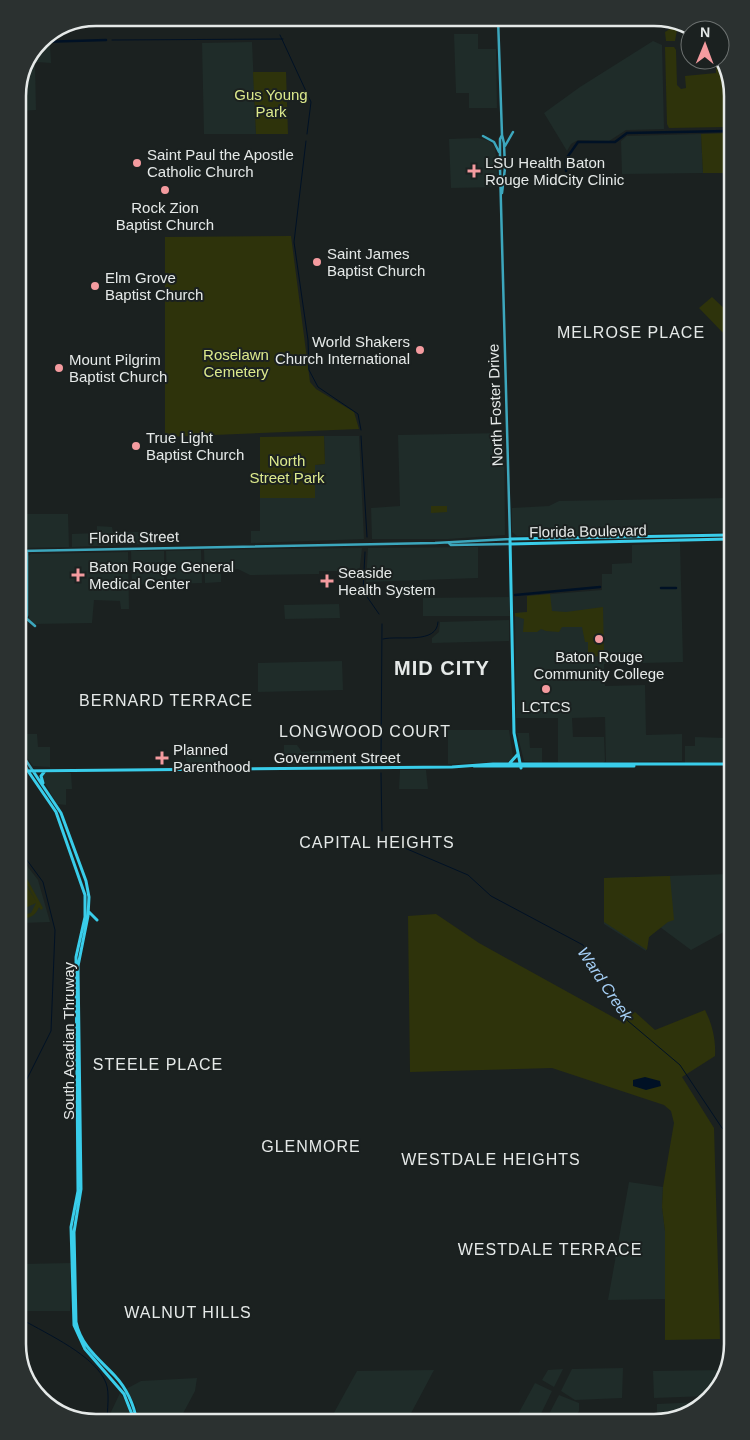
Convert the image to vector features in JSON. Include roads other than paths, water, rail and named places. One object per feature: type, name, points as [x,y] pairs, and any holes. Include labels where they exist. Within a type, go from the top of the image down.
[{"type":"main road","name":"North Foster Drive","points":[[498,26],[514,732],[521,766]]},
{"type":"main road","points":[[505,147],[508,137],[513,132]]},
{"type":"main road","name":"North Foster Drive","points":[[502,135],[505,147],[502,193]]},
{"type":"main road","points":[[483,136],[494,142],[500,154]]},
{"type":"main road","name":"Florida Boulevard","points":[[449,543],[451,545],[510,544],[724,537]]},
{"type":"main road","name":"Florida Boulevard","points":[[250,547],[449,543],[510,539],[618,540]]},
{"type":"main road","name":"Florida Street","points":[[26,551],[250,547]]},
{"type":"main road","points":[[26,618],[35,626]]},
{"type":"main road","points":[[508,764],[518,753]]},
{"type":"main road","name":"South Acadian Thruway","points":[[26,760],[31,771],[58,806],[88,888],[89,912],[78,962],[82,1189],[74,1232],[76,1318],[84,1343],[124,1388],[133,1414]]},
{"type":"main road","name":"South Acadian Thruway","points":[[26,764],[56,812],[85,896],[85,917],[76,956],[78,1192],[71,1227],[73,1322],[82,1345],[124,1394],[133,1414]]},
{"type":"main road","name":"Government Street","points":[[474,766],[508,764],[521,766],[623,764],[634,766]]},
{"type":"main road","points":[[614,767],[623,764]]},
{"type":"main road","name":"Government Street","points":[[26,771],[474,766],[614,767],[724,764]]},
{"type":"main road","points":[[44,786],[41,776],[46,771]]},
{"type":"main road","points":[[89,912],[97,920]]},
{"type":"water","points":[[645,1077],[660,1081],[661,1086],[646,1090],[633,1086],[633,1080]]},
{"type":"waterway","points":[[280,35],[311,102],[307,134]]},
{"type":"waterway","points":[[112,40],[283,39]]},
{"type":"waterway","points":[[53,42],[106,40]]},
{"type":"waterway","points":[[566,171],[566,159],[578,142],[615,142],[627,133],[724,131]]},
{"type":"waterway","points":[[306,141],[294,242],[308,340],[309,370],[318,387],[358,414],[361,430]]},
{"type":"waterway","points":[[361,436],[367,537]]},
{"type":"waterway","points":[[365,552],[363,591],[379,614]]},
{"type":"waterway","points":[[515,595],[600,587]]},
{"type":"waterway","points":[[661,588],[676,588]]},
{"type":"waterway","points":[[383,639],[416,638],[431,634],[436,629],[438,622]]},
{"type":"waterway","points":[[381,762],[382,624]]},
{"type":"waterway","points":[[381,773],[382,831]]},
{"type":"waterway","name":"Ward Creek","points":[[393,843],[468,875],[491,896],[583,945],[628,1021],[680,1065],[724,1130]]},
{"type":"waterway","points":[[26,859],[43,882],[55,930],[51,1031],[26,1081]]},
{"type":"waterway","points":[[26,1322],[82,1355],[101,1373],[108,1392],[107,1414]]},
{"type":"place","name":"Saint Paul the Apostle Catholic Church","points":[[137,163]]},
{"type":"place","name":"LSU Health Baton Rouge MidCity Clinic","points":[[474,171]]},
{"type":"place","name":"Rock Zion Baptist Church","points":[[165,190]]},
{"type":"place","name":"Saint James Baptist Church","points":[[317,262]]},
{"type":"place","name":"Elm Grove Baptist Church","points":[[95,286]]},
{"type":"place","name":"World Shakers Church International","points":[[420,350]]},
{"type":"place","name":"Mount Pilgrim Baptist Church","points":[[59,368]]},
{"type":"place","name":"True Light Baptist Church","points":[[136,446]]},
{"type":"place","name":"Baton Rouge General Medical Center","points":[[78,575]]},
{"type":"place","name":"Seaside Health System","points":[[327,581]]},
{"type":"place","name":"Baton Rouge Community College","points":[[599,639]]},
{"type":"place","name":"LCTCS","points":[[546,689]]},
{"type":"place","name":"Planned Parenthood","points":[[162,758]]},
{"type":"district","name":"MELROSE PLACE","points":[[631,332]]},
{"type":"district","name":"MID CITY","points":[[442,668]]},
{"type":"district","name":"BERNARD TERRACE","points":[[166,700]]},
{"type":"district","name":"LONGWOOD COURT","points":[[365,731]]},
{"type":"district","name":"CAPITAL HEIGHTS","points":[[377,842]]},
{"type":"district","name":"STEELE PLACE","points":[[158,1064]]},
{"type":"district","name":"GLENMORE","points":[[311,1146]]},
{"type":"district","name":"WESTDALE HEIGHTS","points":[[491,1159]]},
{"type":"district","name":"WESTDALE TERRACE","points":[[550,1249]]},
{"type":"district","name":"WALNUT HILLS","points":[[188,1312]]},
{"type":"park label","name":"Gus Young Park","points":[[271,102]]},
{"type":"park label","name":"Roselawn Cemetery","points":[[236,362]]},
{"type":"park label","name":"North Street Park","points":[[287,468]]}]
